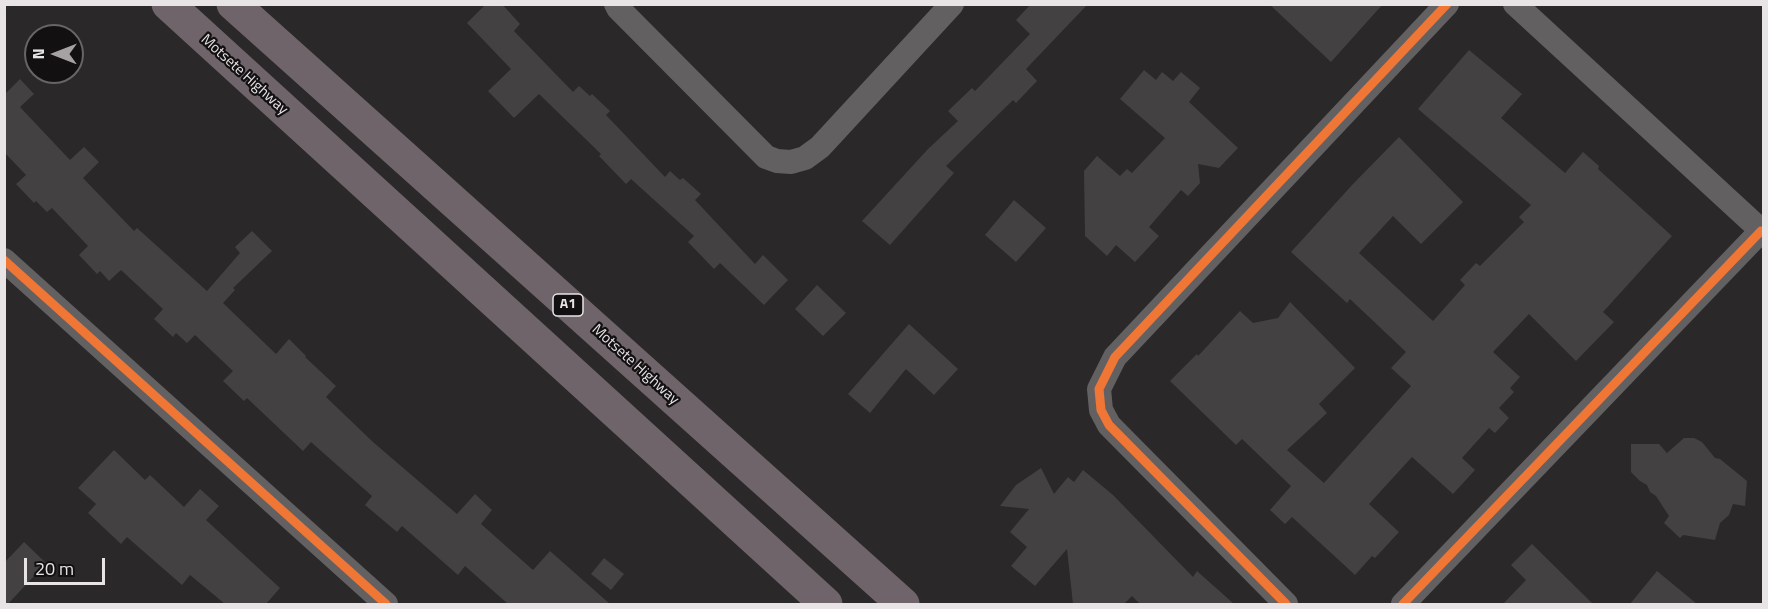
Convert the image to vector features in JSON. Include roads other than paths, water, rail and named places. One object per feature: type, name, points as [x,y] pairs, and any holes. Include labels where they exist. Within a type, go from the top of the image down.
[{"type":"highway","name":"Motsete Highway","points":[[168,4],[826,604]]},
{"type":"highway","name":"Motsete Highway","points":[[233,4],[903,604]]},
{"type":"street","points":[[616,4],[766,157],[791,162],[805,158],[820,147],[952,4]]},
{"type":"street","points":[[1286,604],[1109,425],[1101,410],[1099,390],[1115,357],[1447,4]]},
{"type":"street","points":[[1403,604],[1762,232],[1515,4]]},
{"type":"street","points":[[4,260],[386,604]]}]
